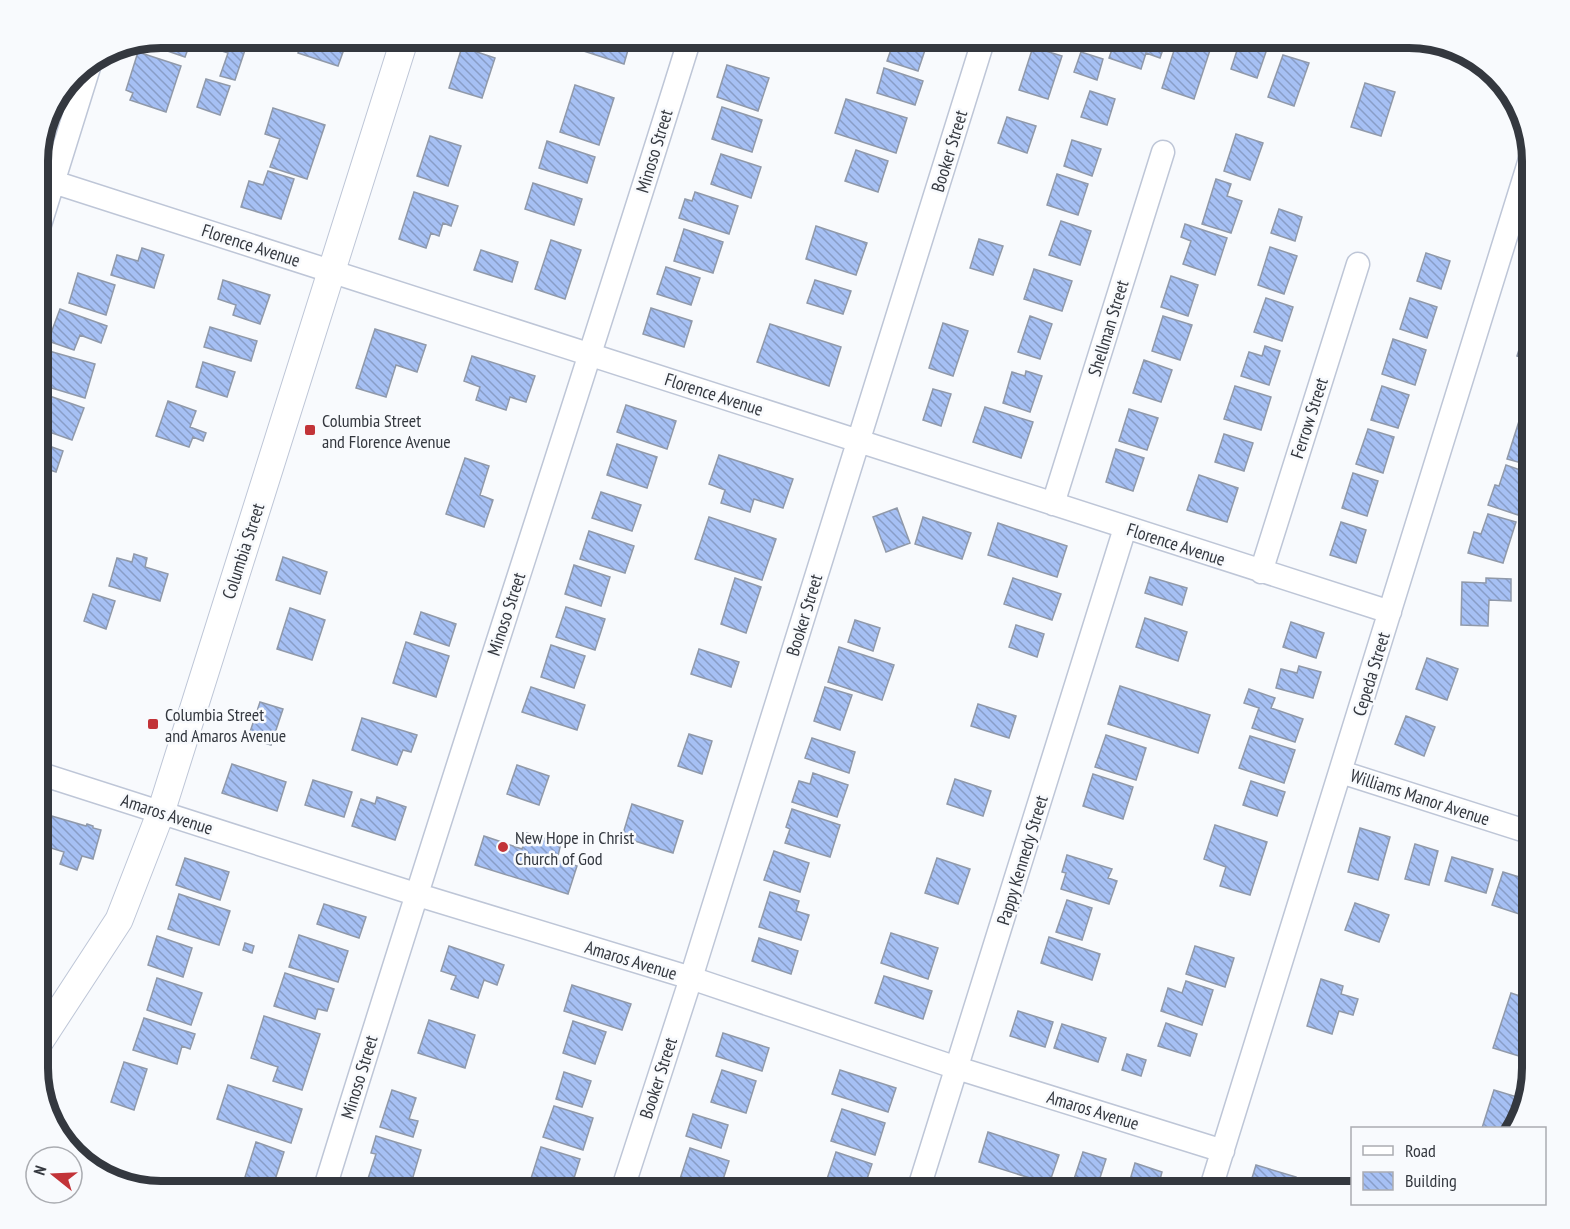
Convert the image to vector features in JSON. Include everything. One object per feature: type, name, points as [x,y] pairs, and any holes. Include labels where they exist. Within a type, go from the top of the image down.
[{"type":"street","name":"Columbia Street","points":[[48,1029],[119,920],[161,812],[402,48]]},
{"type":"street","name":"Minoso Street","points":[[327,1181],[415,894],[591,355],[687,48]]},
{"type":"street","name":"Booker Street","points":[[625,1181],[691,978],[981,48]]},
{"type":"street","points":[[48,174],[86,77]]},
{"type":"street","name":"Shellman Street","points":[[1053,504],[1162,152]]},
{"type":"street","name":"Florence Avenue","points":[[48,180],[1390,612]]},
{"type":"street","name":"Cepeda Street","points":[[1213,1181],[1522,185]]},
{"type":"street","name":"Ferrow Street","points":[[1261,572],[1358,264]]},
{"type":"street","name":"Pappy Kennedy Street","points":[[921,1181],[1125,528]]},
{"type":"street","name":"Williams Manor Avenue","points":[[1341,772],[1522,829]]},
{"type":"street","name":"Amaros Avenue","points":[[48,775],[415,894],[691,978],[957,1068],[1223,1151]]},
{"type":"building","points":[[159,48],[188,48],[185,57]]},
{"type":"building","points":[[213,48],[246,48],[235,80],[220,76],[228,53]]},
{"type":"building","points":[[300,48],[344,48],[338,66],[298,53]]},
{"type":"building","points":[[462,48],[495,58],[482,98],[449,88]]},
{"type":"building","points":[[574,48],[622,48],[628,50],[624,64]]},
{"type":"building","points":[[892,48],[926,48],[918,71],[887,61]]},
{"type":"building","points":[[1033,48],[1062,56],[1048,99],[1019,90]]},
{"type":"building","points":[[1112,48],[1164,48],[1160,58],[1146,53],[1141,69],[1109,58]]},
{"type":"building","points":[[1175,48],[1211,48],[1194,99],[1162,88]]},
{"type":"building","points":[[1238,48],[1267,48],[1257,78],[1231,69]]},
{"type":"building","points":[[138,52],[181,66],[166,112],[130,100],[133,93],[126,90]]},
{"type":"building","points":[[1081,52],[1103,59],[1097,80],[1074,72]]},
{"type":"building","points":[[1283,55],[1309,63],[1294,106],[1268,97]]},
{"type":"building","points":[[727,65],[769,78],[758,111],[717,97]]},
{"type":"building","points":[[884,68],[923,81],[915,105],[877,93]]},
{"type":"building","points":[[206,79],[230,86],[220,115],[197,107]]},
{"type":"building","points":[[1365,83],[1395,92],[1381,136],[1351,127]]},
{"type":"building","points":[[575,85],[614,98],[599,145],[560,132]]},
{"type":"building","points":[[1090,91],[1115,99],[1107,125],[1081,117]]},
{"type":"building","points":[[846,99],[907,118],[896,153],[835,133]]},
{"type":"building","points":[[722,107],[762,120],[752,152],[712,139]]},
{"type":"building","points":[[273,108],[325,125],[307,179],[270,167],[280,139],[265,134]]},
{"type":"building","points":[[1007,117],[1036,126],[1027,153],[998,143]]},
{"type":"building","points":[[1236,134],[1263,143],[1250,180],[1224,171]]},
{"type":"building","points":[[430,136],[461,146],[448,186],[417,176]]},
{"type":"building","points":[[1072,140],[1101,149],[1092,176],[1064,166]]},
{"type":"building","points":[[547,141],[595,157],[587,183],[539,168]]},
{"type":"building","points":[[856,150],[888,161],[878,192],[845,181]]},
{"type":"building","points":[[721,154],[761,167],[751,198],[711,184]]},
{"type":"building","points":[[268,171],[294,179],[281,219],[241,207],[249,181],[263,185]]},
{"type":"building","points":[[1057,174],[1088,184],[1078,215],[1047,205]]},
{"type":"building","points":[[1216,179],[1231,184],[1227,196],[1242,201],[1231,233],[1202,224]]},
{"type":"building","points":[[533,183],[582,199],[574,225],[525,209]]},
{"type":"building","points":[[414,192],[458,206],[451,226],[443,223],[439,236],[431,233],[426,248],[399,239]]},
{"type":"building","points":[[695,192],[738,206],[729,234],[679,218],[685,199],[692,201]]},
{"type":"building","points":[[1279,209],[1302,217],[1295,241],[1271,233]]},
{"type":"building","points":[[1061,221],[1091,231],[1080,265],[1049,255]]},
{"type":"building","points":[[1185,224],[1227,238],[1215,275],[1183,264],[1191,241],[1181,237]]},
{"type":"building","points":[[816,226],[867,243],[856,275],[806,259]]},
{"type":"building","points":[[684,229],[723,242],[713,273],[674,261]]},
{"type":"building","points":[[979,239],[1003,246],[993,275],[970,268]]},
{"type":"building","points":[[551,240],[581,250],[565,299],[535,289]]},
{"type":"building","points":[[1270,247],[1297,256],[1284,294],[1258,285]]},
{"type":"building","points":[[142,248],[164,255],[154,288],[111,275],[117,255],[138,261]]},
{"type":"building","points":[[481,250],[518,262],[512,282],[474,270]]},
{"type":"building","points":[[1426,253],[1450,261],[1441,289],[1417,281]]},
{"type":"building","points":[[666,267],[700,278],[691,305],[657,294]]},
{"type":"building","points":[[1034,269],[1072,281],[1062,311],[1024,299]]},
{"type":"building","points":[[78,273],[115,285],[106,315],[69,303]]},
{"type":"building","points":[[1171,276],[1198,285],[1188,316],[1161,307]]},
{"type":"building","points":[[223,280],[270,295],[260,324],[233,315],[236,305],[218,299]]},
{"type":"building","points":[[815,280],[851,291],[843,314],[807,303]]},
{"type":"building","points":[[1266,298],[1293,307],[1282,341],[1254,332]]},
{"type":"building","points":[[1410,298],[1437,307],[1427,338],[1400,329]]},
{"type":"building","points":[[651,308],[692,321],[684,347],[643,334]]},
{"type":"building","points":[[60,309],[107,326],[101,343],[80,335],[74,350],[48,341]]},
{"type":"building","points":[[1030,316],[1052,324],[1040,359],[1018,352]]},
{"type":"building","points":[[1163,316],[1192,325],[1180,360],[1152,351]]},
{"type":"building","points":[[943,323],[968,331],[953,376],[929,368]]},
{"type":"building","points":[[770,324],[841,347],[829,386],[757,362]]},
{"type":"building","points":[[210,327],[257,341],[251,361],[204,347]]},
{"type":"building","points":[[375,329],[426,345],[417,372],[396,365],[386,397],[356,388]]},
{"type":"building","points":[[1393,339],[1426,350],[1415,385],[1382,374]]},
{"type":"building","points":[[1522,340],[1522,358],[1517,356]]},
{"type":"building","points":[[1265,346],[1280,351],[1269,385],[1241,376],[1249,352],[1262,356]]},
{"type":"building","points":[[49,351],[95,364],[85,398],[48,387]]},
{"type":"building","points":[[472,356],[535,376],[526,402],[510,397],[506,410],[476,400],[480,387],[464,381]]},
{"type":"building","points":[[1144,360],[1172,370],[1161,402],[1133,393]]},
{"type":"building","points":[[203,362],[235,372],[227,397],[196,387]]},
{"type":"building","points":[[1026,371],[1042,376],[1030,412],[1003,403],[1012,372],[1025,376]]},
{"type":"building","points":[[1235,386],[1271,397],[1261,430],[1224,419]]},
{"type":"building","points":[[1382,386],[1409,395],[1398,428],[1371,420]]},
{"type":"building","points":[[933,389],[951,394],[941,426],[923,420]]},
{"type":"building","points":[[48,395],[84,408],[72,440],[48,432]]},
{"type":"building","points":[[168,401],[196,411],[190,427],[206,433],[203,441],[193,437],[189,447],[156,436]]},
{"type":"building","points":[[626,405],[676,421],[667,449],[617,432]]},
{"type":"building","points":[[985,407],[1033,422],[1021,458],[973,442]]},
{"type":"building","points":[[1129,409],[1158,418],[1147,450],[1119,441]]},
{"type":"building","points":[[1520,418],[1522,419],[1522,463],[1507,459]]},
{"type":"building","points":[[1368,429],[1394,437],[1383,473],[1356,464]]},
{"type":"building","points":[[1224,434],[1253,443],[1244,471],[1215,462]]},
{"type":"building","points":[[617,444],[657,457],[647,488],[607,475]]},
{"type":"building","points":[[48,446],[63,451],[56,472],[48,469]]},
{"type":"building","points":[[1116,449],[1144,458],[1133,491],[1106,482]]},
{"type":"building","points":[[719,455],[793,479],[783,508],[754,499],[750,512],[721,503],[725,490],[709,484]]},
{"type":"building","points":[[465,458],[489,466],[480,495],[493,500],[484,527],[446,514]]},
{"type":"building","points":[[1506,465],[1522,471],[1522,503],[1518,515],[1488,505],[1495,485],[1499,486]]},
{"type":"building","points":[[1353,473],[1378,481],[1367,516],[1342,508]]},
{"type":"building","points":[[1199,475],[1238,488],[1227,522],[1187,510]]},
{"type":"building","points":[[601,492],[641,505],[632,531],[592,518]]},
{"type":"building","points":[[897,508],[910,543],[886,552],[873,517]]},
{"type":"building","points":[[1488,514],[1516,522],[1503,563],[1468,553],[1474,532],[1481,534]]},
{"type":"building","points":[[709,517],[776,539],[762,580],[695,559]]},
{"type":"building","points":[[923,517],[971,533],[962,559],[915,544]]},
{"type":"building","points":[[1341,522],[1366,530],[1356,563],[1330,555]]},
{"type":"building","points":[[998,523],[1067,546],[1057,577],[988,555]]},
{"type":"building","points":[[589,531],[634,546],[625,573],[580,559]]},
{"type":"building","points":[[134,554],[147,558],[145,567],[168,574],[160,601],[109,586],[117,558],[132,562]]},
{"type":"building","points":[[283,557],[327,572],[320,594],[276,580]]},
{"type":"building","points":[[574,565],[610,577],[601,606],[565,594]]},
{"type":"building","points":[[1150,577],[1187,588],[1182,605],[1145,593]]},
{"type":"building","points":[[735,578],[761,587],[746,633],[721,624]]},
{"type":"building","points":[[1013,578],[1061,594],[1052,620],[1004,604]]},
{"type":"building","points":[[1486,578],[1511,579],[1511,601],[1489,600],[1488,626],[1461,625],[1462,582],[1486,583]]},
{"type":"building","points":[[93,594],[115,601],[106,629],[84,621]]},
{"type":"building","points":[[566,607],[605,619],[595,650],[556,637]]},
{"type":"building","points":[[290,608],[325,620],[312,660],[277,649]]},
{"type":"building","points":[[421,612],[456,624],[449,646],[414,634]]},
{"type":"building","points":[[1145,618],[1187,632],[1178,661],[1136,647]]},
{"type":"building","points":[[855,620],[880,628],[873,651],[848,642]]},
{"type":"building","points":[[1291,622],[1324,633],[1316,658],[1283,647]]},
{"type":"building","points":[[1016,625],[1044,634],[1037,657],[1009,647]]},
{"type":"building","points":[[406,642],[449,656],[436,697],[393,683]]},
{"type":"building","points":[[551,645],[585,656],[574,688],[541,677]]},
{"type":"building","points":[[839,647],[894,665],[882,700],[828,682]]},
{"type":"building","points":[[699,649],[739,662],[731,687],[691,674]]},
{"type":"building","points":[[1427,658],[1458,669],[1447,700],[1416,689]]},
{"type":"building","points":[[1299,666],[1321,672],[1313,698],[1276,688],[1281,669],[1297,673]]},
{"type":"building","points":[[1120,686],[1210,715],[1198,753],[1108,724]]},
{"type":"building","points":[[531,687],[585,705],[577,730],[522,712]]},
{"type":"building","points":[[825,687],[852,695],[840,730],[814,721]]},
{"type":"building","points":[[1249,689],[1275,698],[1271,708],[1303,719],[1295,742],[1252,728],[1259,708],[1244,703]]},
{"type":"building","points":[[260,702],[283,709],[271,745],[248,738]]},
{"type":"building","points":[[978,704],[1016,716],[1009,738],[971,726]]},
{"type":"building","points":[[1406,716],[1435,727],[1424,756],[1395,744]]},
{"type":"building","points":[[362,718],[417,735],[411,752],[403,750],[397,765],[352,750]]},
{"type":"building","points":[[689,734],[712,741],[702,774],[678,766]]},
{"type":"building","points":[[1106,735],[1146,748],[1136,780],[1095,767]]},
{"type":"building","points":[[1250,736],[1295,750],[1284,783],[1239,768]]},
{"type":"building","points":[[812,738],[855,752],[849,773],[805,758]]},
{"type":"building","points":[[232,764],[286,782],[277,811],[222,793]]},
{"type":"building","points":[[517,765],[549,776],[539,805],[507,794]]},
{"type":"building","points":[[813,773],[848,785],[837,817],[792,802],[799,781],[810,784]]},
{"type":"building","points":[[1093,774],[1133,787],[1123,819],[1083,806]]},
{"type":"building","points":[[955,779],[991,791],[983,816],[947,804]]},
{"type":"building","points":[[313,780],[352,792],[344,817],[305,805]]},
{"type":"building","points":[[1251,781],[1285,792],[1277,816],[1243,805]]},
{"type":"building","points":[[377,797],[406,807],[395,840],[352,826],[361,799],[375,804]]},
{"type":"building","points":[[632,804],[683,821],[673,853],[622,837]]},
{"type":"building","points":[[792,809],[840,825],[830,857],[785,843],[790,829],[786,827]]},
{"type":"building","points":[[48,815],[86,826],[87,824],[101,830],[93,859],[82,856],[77,870],[60,864],[64,852],[48,847]]},
{"type":"building","points":[[1215,825],[1267,842],[1250,895],[1220,886],[1226,867],[1204,859]]},
{"type":"building","points":[[1360,828],[1390,837],[1378,880],[1348,872]]},
{"type":"building","points":[[527,833],[561,843],[557,860],[577,866],[568,894],[475,865],[484,836],[522,849]]},
{"type":"building","points":[[1415,844],[1438,851],[1429,885],[1405,879]]},
{"type":"building","points":[[774,851],[809,863],[800,892],[764,880]]},
{"type":"building","points":[[1067,855],[1112,869],[1108,878],[1117,881],[1109,904],[1061,889],[1066,873],[1062,872]]},
{"type":"building","points":[[1452,857],[1493,869],[1486,893],[1445,881]]},
{"type":"building","points":[[185,858],[229,872],[220,900],[176,885]]},
{"type":"building","points":[[937,858],[970,869],[958,904],[925,893]]},
{"type":"building","points":[[1503,872],[1522,878],[1522,915],[1492,905]]},
{"type":"building","points":[[770,892],[799,901],[796,911],[809,915],[801,940],[759,927]]},
{"type":"building","points":[[179,894],[230,911],[219,945],[168,929]]},
{"type":"building","points":[[1067,900],[1092,908],[1082,940],[1056,932]]},
{"type":"building","points":[[1355,903],[1389,915],[1379,942],[1345,930]]},
{"type":"building","points":[[324,904],[366,917],[359,938],[317,924]]},
{"type":"building","points":[[891,933],[938,948],[928,979],[881,963]]},
{"type":"building","points":[[299,935],[348,951],[338,982],[289,967]]},
{"type":"building","points":[[157,936],[192,948],[183,977],[148,965]]},
{"type":"building","points":[[1049,937],[1100,954],[1092,980],[1041,963]]},
{"type":"building","points":[[759,938],[798,951],[791,974],[752,961]]},
{"type":"building","points":[[245,943],[254,946],[252,953],[243,950]]},
{"type":"building","points":[[449,946],[504,965],[497,985],[484,980],[478,998],[451,989],[456,976],[441,971]]},
{"type":"building","points":[[1195,946],[1234,958],[1225,987],[1186,974]]},
{"type":"building","points":[[285,973],[334,989],[327,1011],[318,1009],[315,1019],[274,1006]]},
{"type":"building","points":[[884,976],[932,991],[923,1019],[875,1003]]},
{"type":"building","points":[[157,978],[202,993],[191,1025],[147,1010]]},
{"type":"building","points":[[1321,979],[1343,986],[1341,994],[1358,999],[1353,1015],[1339,1011],[1332,1034],[1307,1026]]},
{"type":"building","points":[[1186,981],[1213,990],[1202,1025],[1161,1011],[1168,988],[1182,993]]},
{"type":"building","points":[[572,985],[631,1004],[622,1030],[564,1011]]},
{"type":"building","points":[[1511,993],[1522,997],[1522,1047],[1519,1056],[1493,1048]]},
{"type":"building","points":[[1018,1011],[1053,1022],[1045,1047],[1010,1036]]},
{"type":"building","points":[[264,1016],[320,1034],[302,1090],[273,1081],[278,1067],[251,1058]]},
{"type":"building","points":[[144,1018],[195,1034],[190,1049],[182,1046],[177,1064],[133,1050]]},
{"type":"building","points":[[429,1020],[475,1035],[465,1068],[418,1053]]},
{"type":"building","points":[[573,1021],[606,1032],[595,1064],[563,1053]]},
{"type":"building","points":[[1166,1023],[1197,1034],[1190,1056],[1158,1046]]},
{"type":"building","points":[[1062,1024],[1106,1038],[1098,1062],[1054,1048]]},
{"type":"building","points":[[723,1033],[769,1048],[762,1071],[716,1056]]},
{"type":"building","points":[[1127,1054],[1146,1060],[1141,1076],[1122,1070]]},
{"type":"building","points":[[124,1062],[147,1069],[134,1110],[111,1102]]},
{"type":"building","points":[[722,1070],[756,1081],[746,1113],[711,1102]]},
{"type":"building","points":[[840,1070],[896,1088],[888,1112],[832,1094]]},
{"type":"building","points":[[564,1072],[591,1081],[582,1107],[556,1099]]},
{"type":"building","points":[[228,1085],[302,1109],[291,1143],[217,1119]]},
{"type":"building","points":[[392,1090],[416,1098],[409,1119],[418,1121],[413,1137],[380,1127]]},
{"type":"building","points":[[1494,1090],[1518,1097],[1505,1127],[1482,1127]]},
{"type":"building","points":[[554,1106],[593,1118],[583,1150],[543,1137]]},
{"type":"building","points":[[842,1109],[885,1123],[875,1155],[831,1141]]},
{"type":"building","points":[[693,1114],[728,1125],[721,1148],[686,1136]]},
{"type":"building","points":[[988,1132],[1059,1155],[1050,1181],[1039,1181],[979,1162]]},
{"type":"building","points":[[376,1136],[421,1150],[412,1181],[367,1181],[376,1154],[371,1153]]},
{"type":"building","points":[[256,1142],[284,1152],[275,1181],[257,1181],[245,1177]]},
{"type":"building","points":[[541,1147],[580,1159],[573,1181],[530,1181]]},
{"type":"building","points":[[690,1148],[729,1161],[723,1181],[680,1179]]},
{"type":"building","points":[[836,1152],[872,1164],[866,1181],[826,1181]]},
{"type":"building","points":[[1083,1152],[1106,1159],[1099,1181],[1074,1179]]},
{"type":"building","points":[[1135,1163],[1162,1172],[1160,1181],[1130,1181]]},
{"type":"building","points":[[1256,1165],[1296,1177],[1295,1181],[1251,1181]]},
{"type":"place","name":"Columbia Street and Florence Avenue","points":[[310,430]]},
{"type":"place","name":"Columbia Street and Amaros Avenue","points":[[153,724]]},
{"type":"place","name":"New Hope in Christ Church of God","points":[[503,847]]}]
